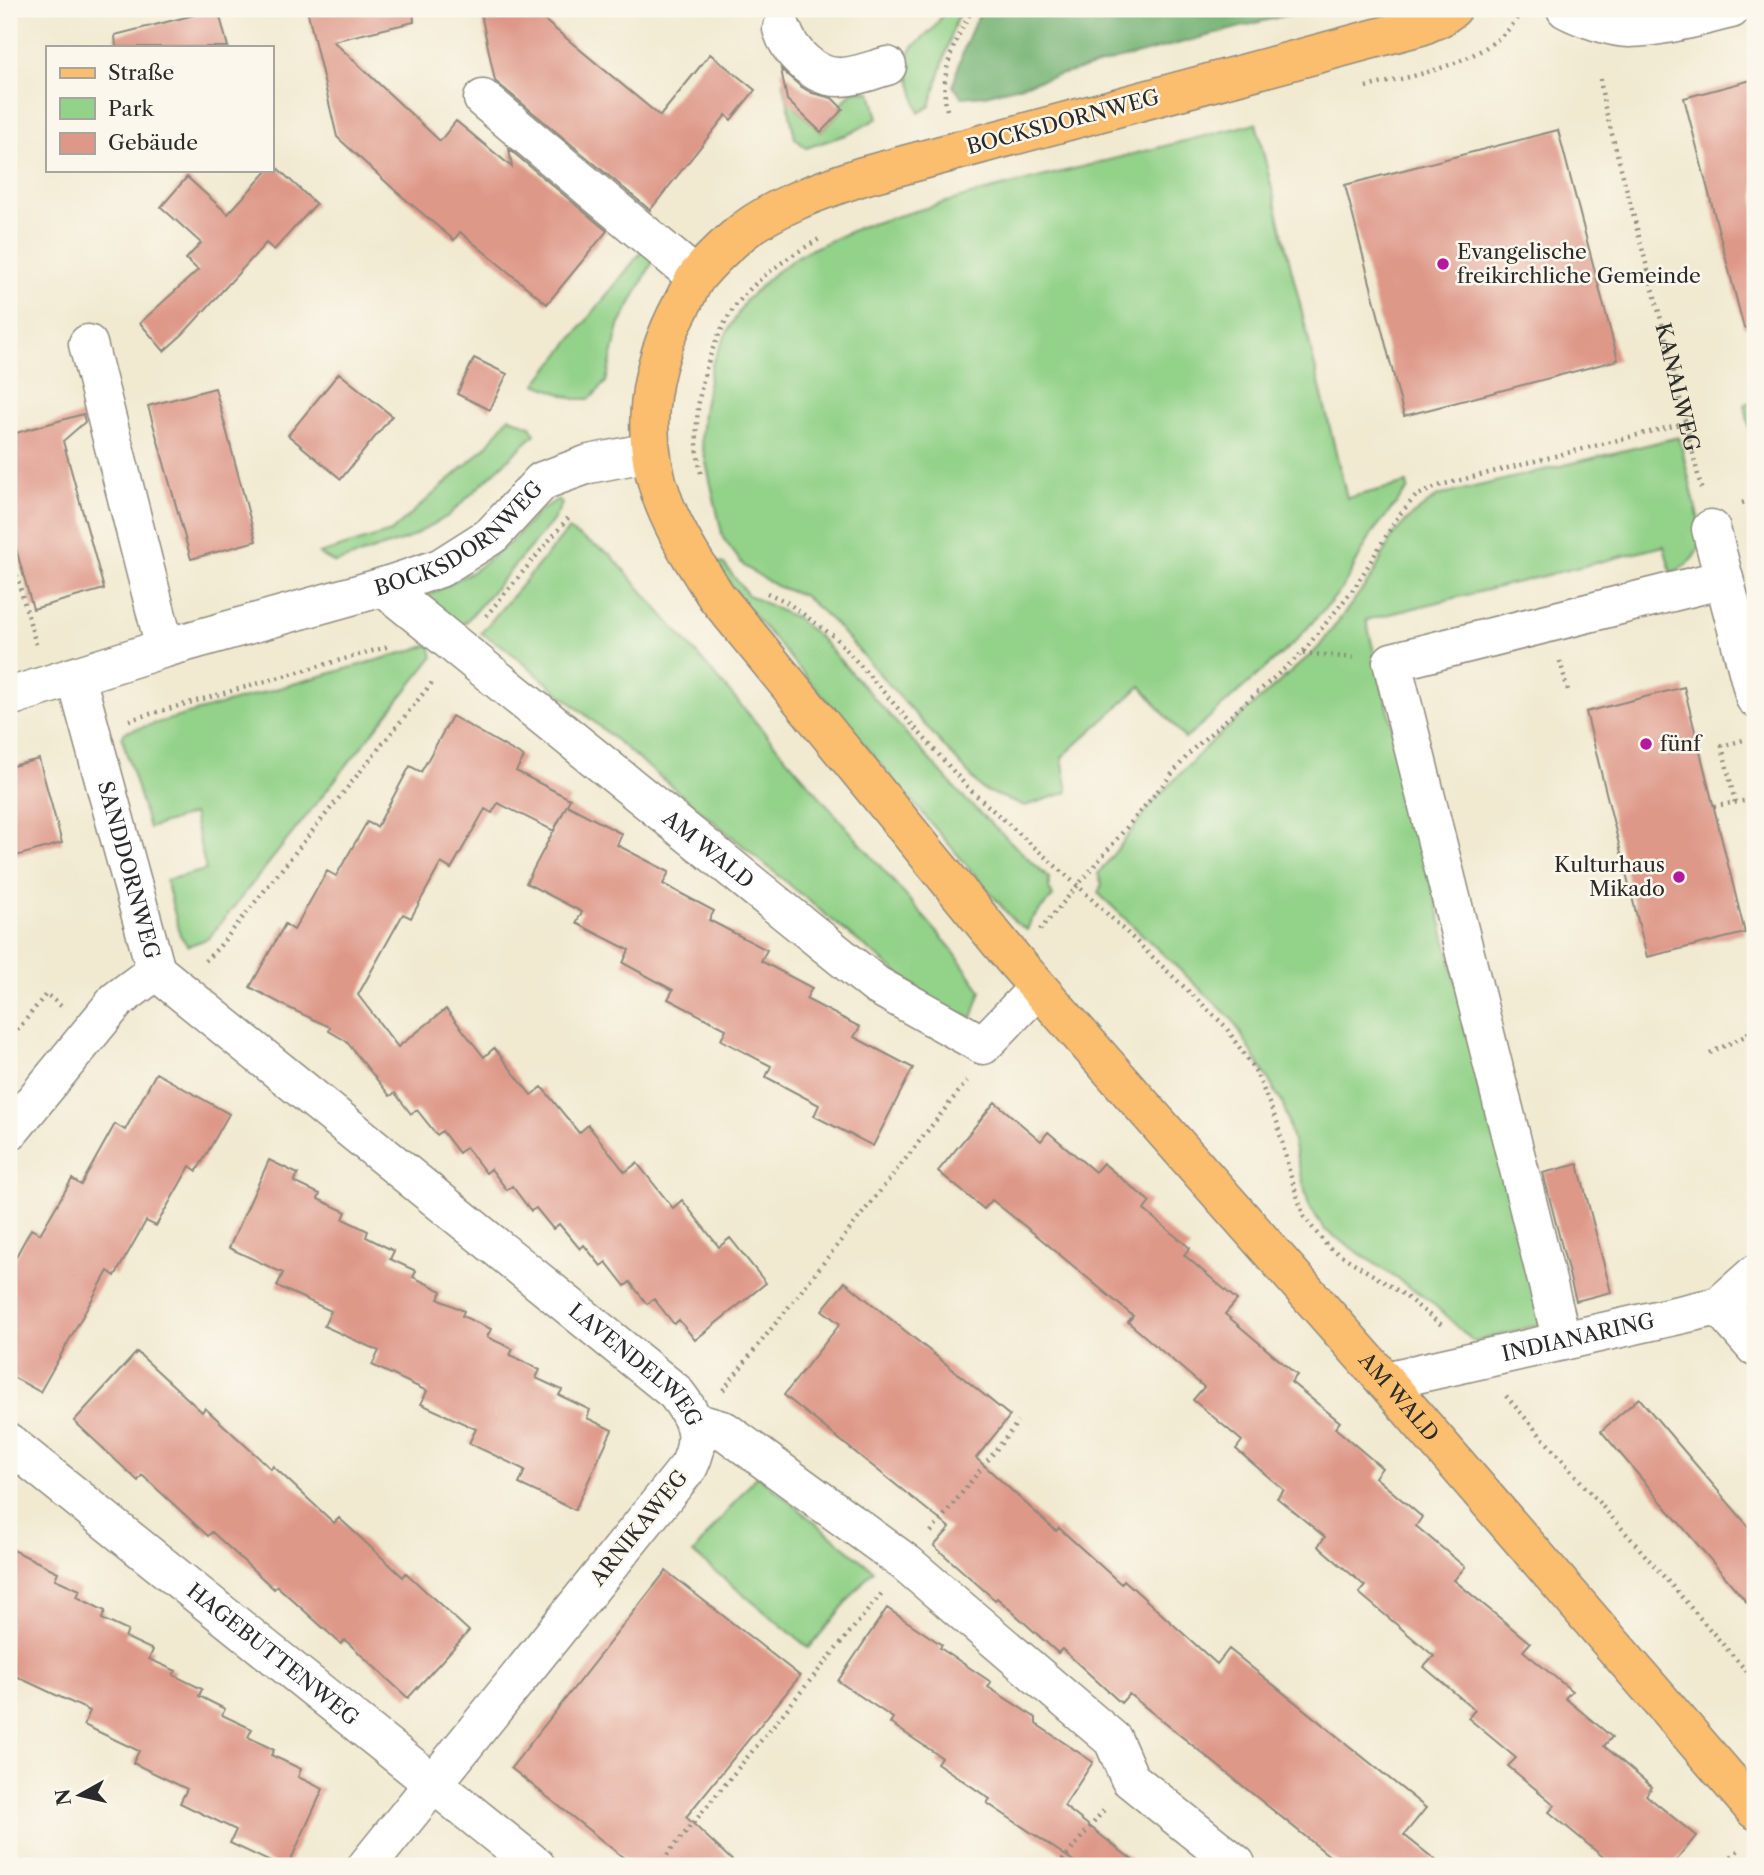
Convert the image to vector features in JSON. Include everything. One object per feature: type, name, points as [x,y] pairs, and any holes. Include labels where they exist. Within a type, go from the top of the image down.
[{"type":"main road","name":"BOCKSDORNWEG","points":[[650,452],[649,399],[656,367],[672,321],[696,277],[736,236],[772,214],[809,195],[851,180],[1420,26],[1452,9]]},
{"type":"main road","name":"AM WALD","points":[[650,452],[664,502],[684,544],[716,596],[1014,960],[1385,1381],[1750,1827]]},
{"type":"street","points":[[1566,9],[1626,28],[1679,22],[1731,9]]},
{"type":"street","points":[[782,29],[792,50],[821,74],[839,77],[887,66]]},
{"type":"street","points":[[483,99],[696,277]]},
{"type":"street","points":[[88,344],[165,648]]},
{"type":"street","name":"BOCKSDORNWEG","points":[[9,696],[440,568],[492,535],[542,481],[589,464],[650,452]]},
{"type":"street","points":[[1711,529],[1755,698]]},
{"type":"street","points":[[1562,1341],[1392,662],[1724,579]]},
{"type":"street","name":"AM WALD","points":[[383,587],[876,985],[983,1045]]},
{"type":"street","name":"SANDDORNWEG","points":[[9,1132],[117,1000],[167,980],[91,731],[62,681]]},
{"type":"street","name":"LAVENDELWEG","points":[[167,980],[675,1392],[687,1406],[694,1422],[725,1431],[906,1563],[1113,1740],[1129,1779],[1236,1864]]},
{"type":"street","points":[[983,1045],[1038,988]]},
{"type":"street","points":[[1755,1274],[1719,1306],[1755,1346]]},
{"type":"street","name":"INDIANARING","points":[[1385,1381],[1719,1306]]},
{"type":"street","name":"ARNIKAWEG","points":[[367,1866],[689,1466],[696,1452],[694,1422]]},
{"type":"street","name":"HAGEBUTTENWEG","points":[[9,1443],[536,1866]]},
{"type":"path","points":[[947,112],[944,99],[949,59],[972,9]]},
{"type":"path","name":"KANALWEG","points":[[1600,79],[1604,104],[1665,335],[1711,529]]},
{"type":"path","points":[[702,476],[698,463],[697,415],[708,359],[734,308],[789,257],[826,235]]},
{"type":"path","points":[[1014,960],[1079,887],[1193,749],[1302,653],[1356,587],[1399,515],[1416,496],[1441,485],[1685,423]]},
{"type":"path","points":[[167,980],[219,947],[449,640],[570,515],[589,464]]},
{"type":"path","points":[[9,548],[62,681]]},
{"type":"path","points":[[765,591],[785,601],[836,638],[968,788],[1079,887],[1225,1026],[1256,1072],[1277,1122],[1304,1217],[1328,1247],[1400,1292],[1443,1326],[1755,1681]]},
{"type":"path","points":[[91,731],[449,640]]},
{"type":"path","points":[[1302,653],[1392,662]]},
{"type":"path","points":[[1735,802],[1722,746],[1755,737]]},
{"type":"path","points":[[1714,806],[1755,799]]},
{"type":"path","points":[[1710,1053],[1745,1036],[1755,1026]]},
{"type":"path","points":[[694,1422],[721,1393],[971,1076],[983,1045]]},
{"type":"path","points":[[658,1866],[1018,1422]]},
{"type":"path","points":[[1058,1866],[1129,1779]]},
{"type":"path","points":[[1721,1866],[1750,1827]]},
{"type":"green space","points":[[946,9],[963,9],[956,20],[930,106],[919,113],[908,70],[908,56],[913,47],[934,28]]},
{"type":"green space","points":[[983,9],[1309,9],[985,95],[962,97],[953,86],[965,46]]},
{"type":"green space","points":[[783,80],[797,109],[821,132],[842,110],[840,106],[853,90],[871,92],[878,118],[851,133],[806,148],[795,138]]},
{"type":"green space","points":[[1256,123],[1347,498],[1407,483],[1408,489],[1372,533],[1342,589],[1295,642],[1185,739],[1141,686],[1062,757],[1068,792],[1025,806],[983,790],[833,622],[804,596],[776,586],[744,566],[723,538],[701,440],[712,364],[746,300],[776,272],[801,254],[860,227],[978,193]]},
{"type":"green space","points":[[642,251],[654,259],[619,326],[606,382],[590,399],[574,399],[536,384]]},
{"type":"green space","points":[[1755,401],[1755,454],[1754,454],[1745,404]]},
{"type":"green space","points":[[509,417],[530,426],[535,434],[448,516],[407,539],[335,563],[319,554],[391,532],[487,446]]},
{"type":"green space","points":[[1679,437],[1701,529],[1700,544],[1685,566],[1671,573],[1664,546],[1366,620],[1541,1324],[1474,1342],[1430,1301],[1325,1230],[1309,1206],[1284,1106],[1232,1019],[1098,893],[1102,884],[1098,874],[1158,797],[1208,745],[1318,648],[1373,575],[1393,535],[1410,517],[1438,496]]},
{"type":"green space","points":[[558,499],[562,504],[552,522],[458,631],[423,599],[475,570],[514,539],[537,513]]},
{"type":"green space","points":[[568,530],[611,555],[951,948],[981,991],[972,1018],[940,1006],[844,930],[504,647],[481,633]]},
{"type":"green space","points":[[715,562],[724,564],[748,595],[796,618],[820,638],[964,798],[1049,878],[1049,889],[1053,896],[1031,920],[1027,930],[1015,922],[750,611]]},
{"type":"green space","points":[[430,645],[433,657],[209,938],[188,946],[180,935],[166,880],[206,870],[193,814],[149,828],[122,738],[125,732]]},
{"type":"green space","points":[[757,1475],[873,1570],[809,1648],[693,1553]]},
{"type":"building","points":[[218,9],[228,46],[116,46],[115,35]]},
{"type":"building","points":[[307,9],[413,9],[414,22],[333,41],[440,141],[456,121],[512,167],[509,149],[607,231],[547,304],[460,232],[454,240],[337,137]]},
{"type":"building","points":[[480,9],[531,9],[660,116],[710,54],[755,90],[731,120],[726,115],[650,210],[495,81]]},
{"type":"building","points":[[781,69],[800,86],[812,93],[832,98],[843,109],[821,132],[787,100]]},
{"type":"building","points":[[1755,79],[1755,326],[1744,328],[1684,98]]},
{"type":"building","name":"Evangelische freikirchliche Gemeinde","points":[[1558,130],[1618,360],[1404,416],[1345,185]]},
{"type":"building","points":[[273,164],[316,204],[274,250],[266,243],[183,334],[164,351],[140,323],[198,270],[186,259],[201,243],[161,207],[187,177],[228,214],[266,172],[273,172]]},
{"type":"building","points":[[474,358],[507,374],[490,410],[457,394]]},
{"type":"building","points":[[339,373],[392,416],[341,479],[288,435]]},
{"type":"building","points":[[215,388],[256,541],[191,559],[148,406]]},
{"type":"building","points":[[83,414],[85,422],[63,441],[104,589],[33,609],[9,524],[9,435]]},
{"type":"building","name":"Kulturhaus Mikado","points":[[1684,687],[1745,933],[1647,957],[1586,712]]},
{"type":"building","points":[[452,716],[524,757],[516,771],[570,799],[554,831],[498,803],[492,813],[485,809],[451,869],[441,863],[411,918],[403,914],[358,995],[398,1047],[446,1009],[484,1057],[494,1048],[531,1095],[542,1087],[579,1133],[588,1125],[625,1172],[637,1163],[673,1208],[682,1200],[719,1247],[730,1238],[766,1283],[695,1340],[679,1320],[674,1324],[654,1299],[647,1304],[630,1282],[625,1286],[606,1262],[601,1266],[584,1245],[580,1249],[559,1224],[553,1229],[536,1208],[531,1211],[512,1186],[507,1190],[491,1169],[486,1173],[466,1147],[459,1153],[442,1131],[437,1135],[417,1110],[411,1114],[395,1093],[390,1096],[346,1041],[329,1031],[330,1027],[250,987],[285,924],[294,930],[327,871],[336,876],[367,822],[377,827],[410,766],[421,772]]},
{"type":"building","points":[[39,759],[62,843],[9,858],[9,767]]},
{"type":"building","points":[[567,805],[622,834],[617,845],[669,872],[663,884],[714,911],[709,920],[767,950],[761,961],[812,988],[806,999],[860,1027],[854,1037],[913,1068],[873,1146],[814,1116],[819,1105],[766,1077],[771,1066],[721,1040],[726,1029],[668,999],[673,990],[623,963],[629,950],[576,923],[582,912],[526,883]]},
{"type":"building","points":[[156,1073],[229,1114],[197,1171],[190,1166],[156,1226],[146,1221],[115,1276],[108,1271],[40,1392],[9,1375],[9,1269],[31,1229],[40,1234],[72,1179],[81,1185],[115,1124],[125,1130]]},
{"type":"building","points":[[995,1102],[1041,1141],[1048,1132],[1095,1172],[1103,1163],[1150,1202],[1144,1210],[1190,1248],[1184,1255],[1237,1300],[1225,1314],[1297,1375],[1291,1382],[1340,1422],[1335,1428],[1382,1468],[1375,1477],[1422,1517],[1416,1526],[1465,1567],[1454,1580],[1530,1643],[1523,1651],[1572,1691],[1565,1698],[1612,1737],[1604,1746],[1652,1787],[1646,1795],[1696,1836],[1672,1866],[1614,1866],[1549,1812],[1555,1805],[1508,1766],[1516,1758],[1468,1718],[1475,1710],[1424,1667],[1434,1656],[1359,1593],[1365,1586],[1318,1546],[1325,1537],[1277,1498],[1284,1490],[1236,1449],[1242,1441],[1193,1400],[1204,1387],[1128,1322],[1133,1316],[1041,1239],[992,1200],[984,1209],[938,1171]]},
{"type":"building","points":[[269,1160],[298,1174],[294,1182],[320,1194],[318,1199],[346,1212],[343,1219],[368,1231],[366,1237],[394,1251],[390,1259],[416,1271],[413,1277],[442,1291],[438,1299],[464,1311],[462,1316],[491,1329],[487,1337],[513,1349],[510,1355],[540,1370],[536,1378],[562,1390],[559,1395],[590,1410],[587,1418],[612,1430],[575,1510],[519,1484],[525,1470],[469,1443],[476,1429],[421,1404],[427,1391],[372,1365],[379,1351],[324,1326],[331,1311],[277,1286],[283,1273],[229,1248]]},
{"type":"building","points":[[1578,1164],[1611,1292],[1576,1301],[1543,1173]]},
{"type":"building","points":[[845,1282],[1010,1416],[976,1458],[1056,1531],[1059,1528],[1121,1584],[1124,1580],[1217,1664],[1229,1649],[1426,1808],[1404,1835],[1443,1866],[1342,1866],[1129,1694],[1121,1703],[1062,1649],[1058,1653],[934,1546],[950,1528],[784,1395],[840,1324],[822,1310]]},
{"type":"building","points":[[137,1352],[202,1412],[205,1408],[271,1469],[273,1466],[334,1523],[339,1518],[403,1577],[406,1573],[469,1631],[408,1698],[345,1640],[341,1644],[277,1586],[274,1589],[212,1532],[208,1536],[142,1475],[138,1481],[74,1421]]},
{"type":"building","points":[[1639,1398],[1755,1534],[1755,1612],[1601,1431]]},
{"type":"building","points":[[9,1548],[58,1572],[55,1579],[80,1590],[77,1597],[105,1611],[102,1619],[128,1631],[125,1637],[153,1650],[149,1659],[176,1671],[173,1675],[202,1689],[199,1696],[225,1709],[222,1715],[252,1729],[248,1737],[274,1750],[271,1755],[301,1769],[298,1777],[323,1789],[288,1866],[279,1866],[230,1843],[236,1830],[180,1803],[187,1789],[133,1763],[139,1751],[84,1725],[90,1711],[9,1673]]},
{"type":"building","points":[[666,1571],[800,1676],[686,1817],[738,1866],[634,1866],[511,1768]]},
{"type":"building","points":[[887,1608],[991,1682],[988,1687],[1036,1718],[1036,1724],[1093,1762],[1064,1806],[1140,1866],[1081,1866],[987,1803],[990,1799],[937,1763],[941,1757],[890,1723],[893,1718],[838,1681]]},
{"type":"place","name":"Evangelische freikirchliche Gemeinde","points":[[1443,264]]},
{"type":"place","name":"fünf","points":[[1646,744]]},
{"type":"place","name":"Kulturhaus Mikado","points":[[1679,877]]}]
